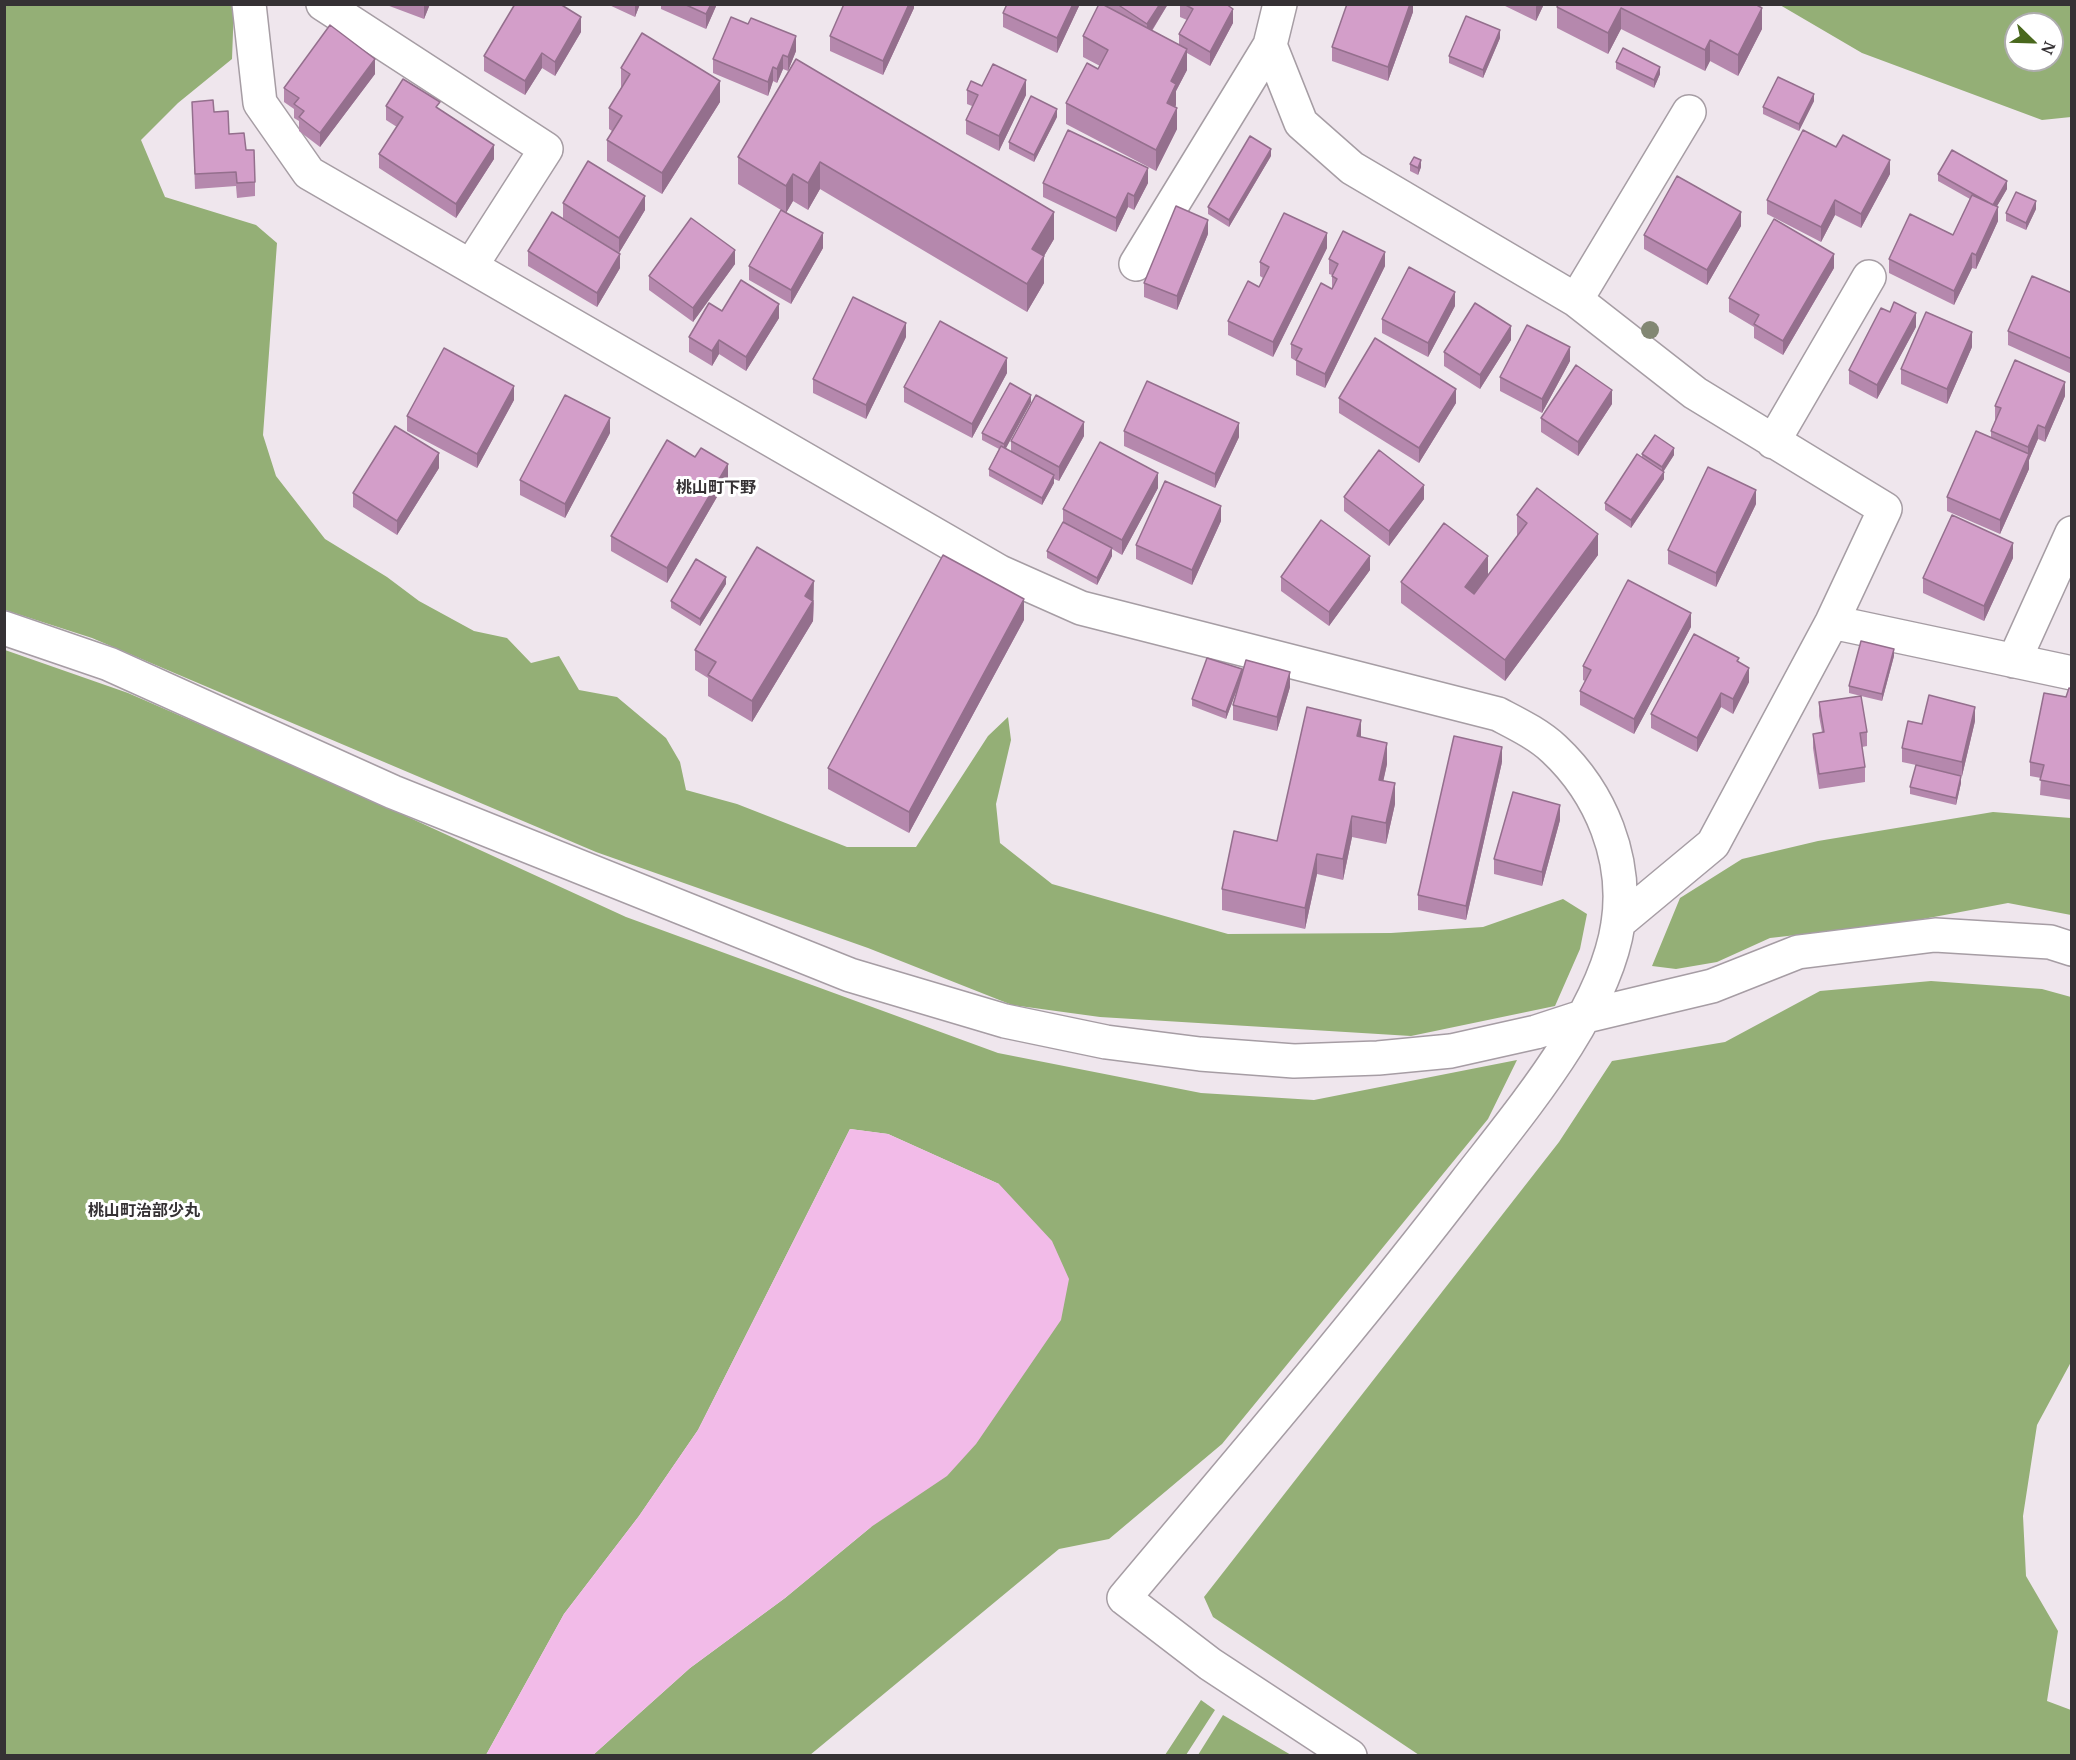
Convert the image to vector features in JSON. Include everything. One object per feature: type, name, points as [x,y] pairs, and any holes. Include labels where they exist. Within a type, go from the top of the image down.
[{"type":"street","points":[[249,4],[260,103],[309,172],[1000,572],[1081,608],[1466,704],[1498,714],[1527,728],[1553,747],[1575,771],[1603,818],[1616,858],[1620,891],[1618,923],[1610,957],[1582,1017],[1521,1110],[1390,1281],[1124,1598],[1210,1664],[1350,1755]]},
{"type":"street","points":[[323,4],[546,149],[471,266]]},
{"type":"street","points":[[1136,264],[1270,45],[1280,4]]},
{"type":"street","points":[[1270,45],[1301,123],[1352,168],[1576,300],[1695,393],[1886,509],[1832,622],[1713,844],[1618,923]]},
{"type":"street","points":[[1576,300],[1689,112]]},
{"type":"street","points":[[1773,442],[1869,277]]},
{"type":"street","points":[[2013,661],[2072,533]]},
{"type":"street","points":[[1832,622],[2072,673]]},
{"type":"street","points":[[4,628],[109,664],[393,792],[839,970],[1005,1021],[1106,1042],[1200,1054],[1294,1061],[1378,1058],[1451,1051],[1536,1032],[1582,1017],[1712,986],[1798,952],[1935,935],[2050,942],[2072,949]]},
{"type":"green space","points":[[5,5],[234,5],[232,59],[178,103],[141,140],[165,197],[256,225],[277,243],[263,435],[276,476],[325,539],[387,577],[419,601],[474,631],[507,638],[531,663],[559,656],[579,690],[617,697],[666,738],[680,762],[686,790],[737,804],[847,847],[916,847],[988,736],[1008,717],[1011,740],[996,804],[1000,843],[1052,884],[1228,934],[1391,933],[1483,927],[1563,899],[1587,914],[1580,949],[1555,1006],[1411,1036],[1100,1017],[1012,1005],[868,948],[596,852],[92,638],[5,610]]},
{"type":"green space","points":[[1780,5],[2071,5],[2071,117],[2042,120],[1862,53]]},
{"type":"green space","points":[[5,650],[128,693],[323,778],[626,917],[998,1053],[1201,1093],[1314,1100],[1517,1060],[1488,1119],[1222,1444],[1109,1539],[1059,1549],[810,1755],[593,1755],[690,1668],[785,1598],[871,1527],[999,1184],[888,1134],[850,1129],[698,1430],[639,1516],[564,1614],[486,1755],[5,1756]]},
{"type":"green space","points":[[1993,812],[2071,818],[2071,915],[2008,903],[1902,923],[1770,938],[1717,962],[1676,969],[1652,966],[1680,898],[1742,859],[1818,841]]},
{"type":"green space","points":[[1931,981],[2042,989],[2071,997],[2071,1362],[2037,1425],[2023,1516],[2026,1576],[2058,1631],[2047,1701],[2071,1710],[2071,1755],[1419,1755],[1213,1617],[1204,1597],[1559,1142],[1612,1061],[1725,1042],[1820,991]]},
{"type":"green space","points":[[1201,1700],[1215,1710],[1186,1755],[1165,1755]]},
{"type":"green space","points":[[1223,1715],[1291,1755],[1198,1755]]},
{"type":"shaded area","points":[[850,1129],[888,1134],[999,1184],[1052,1241],[1069,1279],[1061,1320],[976,1444],[947,1476],[871,1527],[785,1598],[690,1668],[593,1755],[486,1755],[564,1614],[639,1516],[698,1430]]},
{"type":"building","points":[[515,4],[560,4],[581,17],[555,62],[542,53],[525,81],[484,56]]},
{"type":"building","points":[[684,4],[711,4],[706,14]]},
{"type":"building","points":[[844,4],[909,4],[883,61],[830,36]]},
{"type":"building","points":[[1007,4],[1073,4],[1057,38],[1003,13]]},
{"type":"building","points":[[1099,4],[1187,49],[1171,81],[1176,84],[1167,103],[1177,108],[1156,150],[1066,103],[1087,63],[1098,69],[1108,50],[1083,36]]},
{"type":"building","points":[[1117,4],[1160,4],[1147,24]]},
{"type":"building","points":[[1184,4],[1226,4],[1233,9],[1210,52],[1179,34],[1193,9]]},
{"type":"building","points":[[1347,4],[1410,4],[1388,67],[1332,47]]},
{"type":"building","points":[[1558,4],[1755,4],[1762,8],[1738,55],[1710,40],[1705,50],[1621,8],[1608,33],[1557,7]]},
{"type":"building","points":[[1466,16],[1500,30],[1483,70],[1449,56]]},
{"type":"building","points":[[731,17],[748,24],[751,18],[796,36],[788,57],[783,55],[777,69],[773,67],[768,82],[713,59]]},
{"type":"building","points":[[330,25],[375,59],[320,133],[299,117],[304,111],[294,104],[299,98],[284,88]]},
{"type":"building","points":[[642,33],[720,81],[662,173],[607,140],[622,116],[609,108],[630,74],[621,68]]},
{"type":"building","points":[[1623,48],[1660,67],[1654,80],[1616,62]]},
{"type":"building","points":[[796,59],[1054,212],[1032,249],[1044,256],[1027,284],[820,162],[808,183],[793,174],[786,186],[738,157]]},
{"type":"building","points":[[993,64],[1026,80],[999,136],[966,120],[978,95],[967,90],[971,81],[982,86]]},
{"type":"building","points":[[1778,77],[1814,94],[1799,124],[1763,107]]},
{"type":"building","points":[[403,79],[440,102],[436,107],[494,145],[456,204],[379,154],[403,117],[386,106]]},
{"type":"building","points":[[1031,96],[1057,109],[1034,155],[1009,142]]},
{"type":"building","points":[[213,100],[214,112],[228,111],[229,134],[244,133],[246,150],[254,150],[255,182],[237,183],[236,172],[195,174],[192,102]]},
{"type":"building","points":[[1068,130],[1148,168],[1134,196],[1128,193],[1116,218],[1043,183]]},
{"type":"building","points":[[1803,130],[1836,147],[1843,135],[1890,160],[1861,214],[1835,200],[1821,227],[1767,200]]},
{"type":"building","points":[[1250,136],[1271,149],[1229,220],[1208,207]]},
{"type":"building","points":[[1952,150],[2007,181],[1993,205],[1938,174]]},
{"type":"building","points":[[1414,157],[1421,160],[1418,168],[1410,164]]},
{"type":"building","points":[[588,161],[645,196],[619,238],[563,203]]},
{"type":"building","points":[[1677,176],[1741,212],[1707,270],[1644,235]]},
{"type":"building","points":[[2016,192],[2036,201],[2026,223],[2006,213]]},
{"type":"building","points":[[1972,195],[1998,207],[1976,255],[1972,253],[1954,291],[1889,259],[1910,214],[1953,235]]},
{"type":"building","points":[[1176,206],[1208,220],[1177,296],[1144,283]]},
{"type":"building","points":[[781,210],[823,233],[791,290],[749,266]]},
{"type":"building","points":[[552,212],[620,254],[597,293],[528,251]]},
{"type":"building","points":[[1284,213],[1327,233],[1273,342],[1228,321],[1248,281],[1259,287],[1269,267],[1260,262]]},
{"type":"building","points":[[691,218],[735,250],[693,308],[649,276]]},
{"type":"building","points":[[1774,219],[1834,254],[1783,341],[1754,324],[1759,315],[1729,298]]},
{"type":"building","points":[[1343,231],[1385,252],[1325,374],[1296,360],[1302,349],[1291,344],[1321,283],[1332,289],[1337,279],[1332,276],[1338,264],[1329,259]]},
{"type":"building","points":[[1409,267],[1455,292],[1428,343],[1382,319]]},
{"type":"building","points":[[2032,276],[2072,293],[2072,359],[2008,331]]},
{"type":"building","points":[[741,280],[779,304],[746,357],[719,340],[712,351],[689,337],[709,303],[722,311]]},
{"type":"building","points":[[853,297],[906,323],[866,405],[813,379]]},
{"type":"building","points":[[1894,302],[1916,313],[1877,385],[1849,370],[1881,308],[1890,312]]},
{"type":"building","points":[[1475,303],[1511,326],[1480,375],[1444,352]]},
{"type":"building","points":[[1926,312],[1972,332],[1947,389],[1901,369]]},
{"type":"building","points":[[940,321],[1007,358],[972,424],[904,387]]},
{"type":"building","points":[[1527,325],[1570,347],[1542,399],[1500,377]]},
{"type":"building","points":[[1375,338],[1456,389],[1419,448],[1339,398]]},
{"type":"building","points":[[444,348],[514,386],[477,454],[407,416]]},
{"type":"building","points":[[2015,360],[2065,382],[2045,428],[2038,425],[2028,447],[1991,431],[2001,408],[1995,406]]},
{"type":"building","points":[[1576,365],[1612,390],[1578,442],[1541,418]]},
{"type":"building","points":[[1147,381],[1239,423],[1215,474],[1124,431]]},
{"type":"building","points":[[1010,383],[1031,395],[1004,444],[982,433]]},
{"type":"building","points":[[565,395],[610,418],[565,504],[520,480]]},
{"type":"building","points":[[1036,395],[1084,422],[1059,467],[1011,441]]},
{"type":"building","points":[[395,426],[439,453],[397,521],[353,493]]},
{"type":"building","points":[[1976,431],[2029,454],[2000,520],[1947,497]]},
{"type":"building","points":[[1655,435],[1674,448],[1662,467],[1642,454]]},
{"type":"building","points":[[667,440],[695,457],[701,448],[728,464],[667,568],[611,536]]},
{"type":"building","points":[[1100,442],[1158,473],[1122,540],[1063,509]]},
{"type":"building","points":[[1001,446],[1054,475],[1042,498],[989,469]]},
{"type":"building","points":[[1379,450],[1424,485],[1389,531],[1344,497]]},
{"type":"building","points":[[1637,454],[1664,472],[1631,520],[1605,503]]},
{"type":"building","points":[[1708,467],[1756,490],[1716,573],[1668,550]]},
{"type":"building","points":[[1165,481],[1221,506],[1192,570],[1136,545]]},
{"type":"building","points":[[1537,488],[1598,534],[1505,660],[1401,582],[1444,523],[1488,556],[1465,587],[1474,594],[1527,523],[1517,515]]},
{"type":"building","points":[[1952,515],[2013,543],[1984,606],[1923,578]]},
{"type":"building","points":[[1321,520],[1370,556],[1329,612],[1281,577]]},
{"type":"building","points":[[1063,522],[1112,548],[1097,578],[1047,551]]},
{"type":"building","points":[[757,547],[814,581],[805,596],[813,601],[752,701],[708,675],[716,662],[695,650]]},
{"type":"building","points":[[943,555],[1024,599],[909,812],[828,768]]},
{"type":"building","points":[[696,559],[726,577],[700,619],[671,601]]},
{"type":"building","points":[[1628,580],[1691,613],[1634,719],[1580,691],[1591,670],[1583,666]]},
{"type":"building","points":[[1694,634],[1739,658],[1737,661],[1749,668],[1733,699],[1721,693],[1697,738],[1651,714]]},
{"type":"building","points":[[1861,641],[1894,649],[1882,694],[1849,686]]},
{"type":"building","points":[[1207,658],[1242,669],[1226,712],[1192,699]]},
{"type":"building","points":[[1246,660],[1290,672],[1277,717],[1233,705]]},
{"type":"building","points":[[2069,688],[2072,689],[2072,786],[2040,780],[2044,765],[2030,762],[2044,693],[2066,697]]},
{"type":"building","points":[[1929,695],[1975,707],[1962,762],[1902,748],[1908,721],[1922,724]]},
{"type":"building","points":[[1861,696],[1867,732],[1860,733],[1865,767],[1819,774],[1813,734],[1824,732],[1819,702]]},
{"type":"building","points":[[1307,707],[1361,720],[1357,736],[1387,743],[1379,780],[1395,783],[1386,823],[1352,816],[1343,859],[1317,854],[1305,908],[1222,889],[1234,831],[1277,841]]},
{"type":"building","points":[[1454,736],[1502,747],[1466,906],[1418,895]]},
{"type":"building","points":[[1916,765],[1961,776],[1956,798],[1910,787]]},
{"type":"building","points":[[1513,792],[1560,805],[1542,872],[1494,859]]},
{"type":"district","name":"桃山町下野","points":[[716,488]]},
{"type":"district","name":"桃山町治部少丸","points":[[144,1211]]}]
